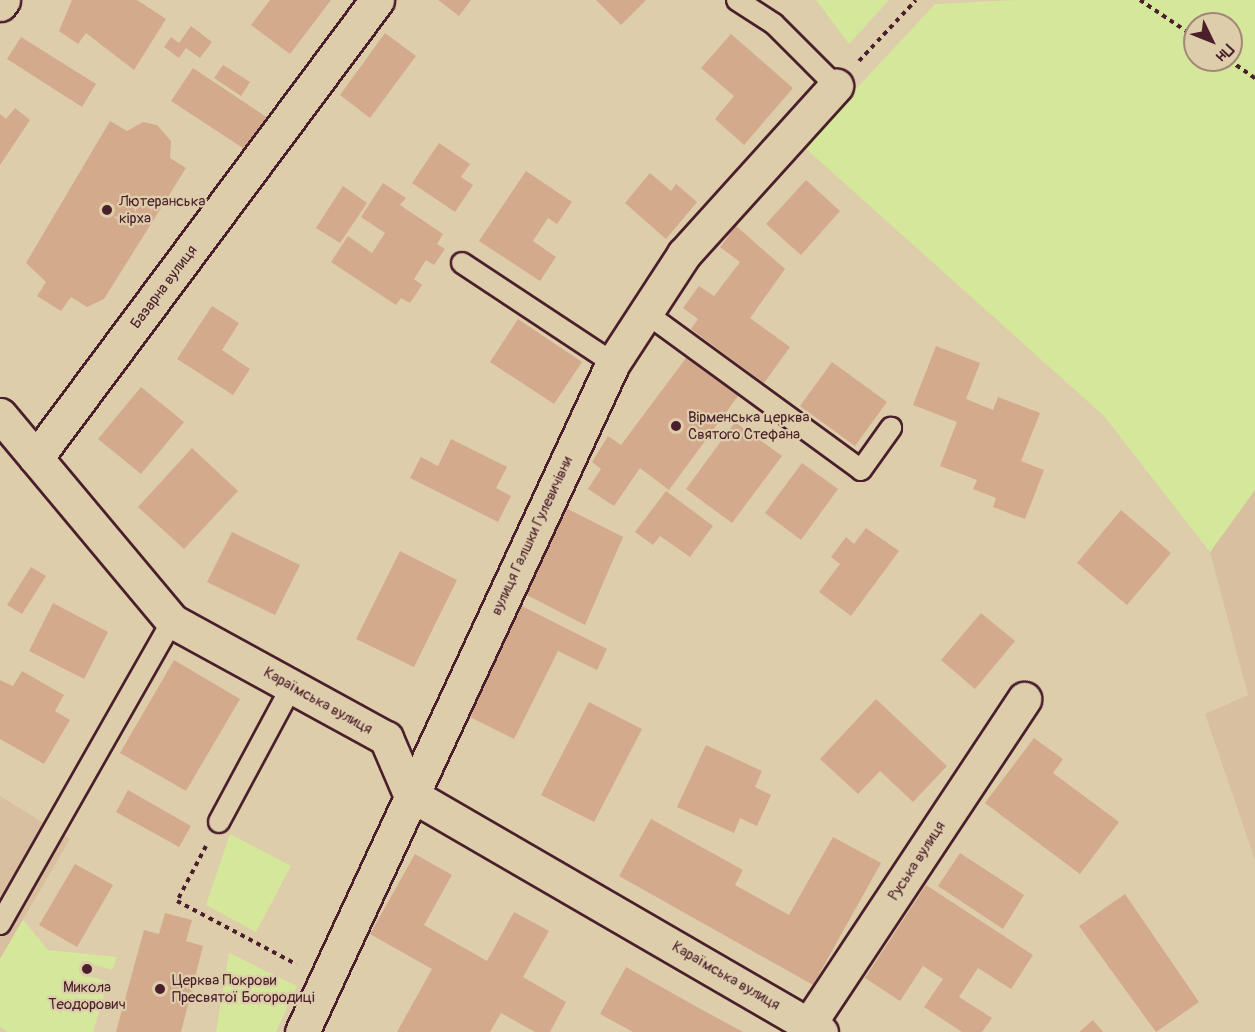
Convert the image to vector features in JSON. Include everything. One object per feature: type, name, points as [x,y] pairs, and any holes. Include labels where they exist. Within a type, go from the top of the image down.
[{"type":"street","points":[[0,4],[3,0]]},
{"type":"street","name":"Базарна вулиця","points":[[36,458],[377,0]]},
{"type":"street","name":"вулиця Галшки Гулевичівни","points":[[302,1032],[410,794],[613,363],[684,254],[836,86]]},
{"type":"street","name":"Караїмська вулиця","points":[[0,415],[172,621],[386,738],[410,794],[812,1029]]},
{"type":"street","name":"Руська вулиця","points":[[812,1029],[1024,699]]},
{"type":"lane","points":[[737,0],[774,24],[836,86]]},
{"type":"lane","points":[[462,263],[613,363]]},
{"type":"lane","points":[[646,313],[861,470],[891,428]]},
{"type":"lane","points":[[0,924],[172,621]]},
{"type":"lane","points":[[219,822],[292,686]]},
{"type":"path","points":[[836,86],[916,0]]},
{"type":"path","points":[[1140,0],[1183,29]]},
{"type":"path","points":[[219,822],[177,901],[326,980]]},
{"type":"shaded area","points":[[1255,490],[1255,860],[1205,714],[1248,695],[1210,552]]},
{"type":"shaded area","points":[[0,796],[70,839],[0,959]]},
{"type":"green space","points":[[816,0],[889,0],[849,44]]},
{"type":"green space","points":[[1017,0],[1255,0],[1255,490],[1210,552],[1104,416],[803,146],[935,4]]},
{"type":"green space","points":[[230,834],[291,866],[256,932],[206,905]]},
{"type":"green space","points":[[23,920],[48,950],[117,957],[112,970],[82,961],[79,973],[108,982],[93,1032],[8,1032],[0,1027],[0,959]]},
{"type":"green space","points":[[229,953],[297,986],[276,1032],[216,1032]]},
{"type":"building","points":[[72,0],[137,0],[166,19],[134,70],[86,33],[78,44],[59,31]]},
{"type":"building","points":[[270,0],[331,0],[290,54],[251,25]]},
{"type":"building","points":[[438,0],[471,0],[459,16]]},
{"type":"building","points":[[596,0],[646,0],[621,25]]},
{"type":"building","points":[[191,26],[212,42],[200,58],[186,48],[179,58],[164,47],[171,37],[179,43]]},
{"type":"building","points":[[385,33],[416,56],[370,118],[340,95]]},
{"type":"building","points":[[731,34],[793,88],[744,145],[715,119],[734,96],[701,68]]},
{"type":"building","points":[[21,37],[96,84],[82,107],[7,59]]},
{"type":"building","points":[[223,65],[250,82],[241,96],[214,78]]},
{"type":"building","points":[[193,68],[271,120],[249,152],[171,101]]},
{"type":"building","points":[[15,108],[30,120],[0,165],[0,114],[6,119]]},
{"type":"building","name":"Лютеранська кірха","points":[[110,121],[127,131],[143,122],[157,125],[171,141],[170,158],[186,168],[104,299],[87,307],[71,297],[61,311],[37,296],[46,282],[26,263]]},
{"type":"building","points":[[439,143],[470,164],[461,177],[473,185],[455,212],[412,183]]},
{"type":"building","points":[[526,171],[572,202],[557,224],[548,218],[533,241],[556,257],[540,281],[479,241]]},
{"type":"building","points":[[650,173],[671,191],[676,184],[697,202],[666,239],[625,203]]},
{"type":"building","points":[[806,180],[840,211],[801,255],[766,224]]},
{"type":"building","points":[[383,183],[406,198],[400,205],[443,234],[437,244],[445,249],[434,265],[426,260],[414,279],[422,285],[410,303],[401,298],[396,305],[331,262],[348,236],[372,253],[385,233],[361,217]]},
{"type":"building","points":[[343,186],[367,203],[340,243],[316,228]]},
{"type":"building","points":[[736,226],[785,269],[750,318],[790,347],[764,383],[691,329],[698,319],[683,308],[699,286],[714,296],[740,262],[720,247]]},
{"type":"building","points":[[212,306],[239,323],[222,350],[250,369],[233,395],[177,359]]},
{"type":"building","points":[[518,319],[582,362],[554,404],[490,362]]},
{"type":"building","points":[[936,346],[980,363],[966,399],[993,410],[998,397],[1040,413],[1021,461],[1044,470],[1025,519],[993,507],[996,498],[973,489],[977,480],[940,466],[957,422],[913,405]]},
{"type":"building","name":"Вірменська церква Святого Стефана","points":[[689,354],[741,392],[669,490],[640,468],[614,506],[588,489],[601,469],[592,462],[608,436],[621,445]]},
{"type":"building","points":[[832,362],[887,402],[855,446],[800,406]]},
{"type":"building","points":[[141,387],[184,422],[141,474],[98,439]]},
{"type":"building","points":[[735,422],[782,456],[732,523],[686,489]]},
{"type":"building","points":[[451,439],[507,467],[496,488],[511,496],[498,522],[410,478],[421,457],[438,466]]},
{"type":"building","points":[[192,448],[238,491],[184,549],[138,507]]},
{"type":"building","points":[[802,463],[838,489],[801,540],[765,513]]},
{"type":"building","points":[[666,491],[713,526],[690,557],[660,536],[653,545],[635,532]]},
{"type":"building","points":[[566,508],[623,537],[585,625],[523,593]]},
{"type":"building","points":[[1121,510],[1171,553],[1127,605],[1077,563]]},
{"type":"building","points":[[866,528],[899,551],[851,616],[819,592],[840,564],[831,557],[846,537],[854,544]]},
{"type":"building","points":[[232,532],[300,565],[275,615],[207,582]]},
{"type":"building","points":[[400,551],[457,580],[414,667],[356,639]]},
{"type":"building","points":[[31,567],[46,576],[22,614],[7,605]]},
{"type":"building","points":[[53,603],[108,632],[84,679],[29,651]]},
{"type":"building","points":[[518,604],[607,649],[597,670],[558,651],[514,739],[462,713]]},
{"type":"building","points":[[981,613],[1015,641],[975,689],[941,660]]},
{"type":"building","points":[[174,660],[240,699],[186,791],[120,753]]},
{"type":"building","points":[[22,671],[64,695],[55,711],[70,720],[44,764],[0,739],[0,680],[13,686]]},
{"type":"building","points":[[876,699],[947,766],[913,802],[880,771],[858,794],[820,759]]},
{"type":"building","points":[[589,702],[642,729],[594,822],[541,795]]},
{"type":"building","points":[[1034,738],[1063,759],[1053,773],[1119,822],[1080,874],[985,803]]},
{"type":"building","points":[[706,745],[762,771],[755,787],[771,795],[757,826],[740,818],[734,833],[677,807]]},
{"type":"building","points":[[128,790],[191,826],[179,847],[116,812]]},
{"type":"building","points":[[651,819],[743,870],[735,885],[789,915],[833,837],[881,863],[813,985],[619,876]]},
{"type":"building","points":[[960,853],[1024,895],[1003,929],[938,886]]},
{"type":"building","points":[[415,854],[452,875],[424,925],[487,961],[514,912],[549,931],[523,977],[566,1002],[550,1032],[535,1032],[501,1013],[490,1032],[397,1032],[432,969],[370,934]]},
{"type":"building","points":[[75,864],[113,885],[77,947],[39,925]]},
{"type":"building","points":[[926,885],[1033,955],[1011,989],[978,968],[959,997],[992,1018],[982,1032],[962,1032],[924,1007],[943,979],[923,966],[900,1001],[865,978]]},
{"type":"building","points":[[1125,894],[1199,1002],[1156,1032],[1079,926]]},
{"type":"building","name":"Церква Покрови Пресвятої Богородиці","points":[[165,913],[192,920],[186,941],[203,946],[181,1032],[116,1032],[144,930],[159,934]]},
{"type":"building","points":[[626,967],[743,1032],[633,1032],[600,1014]]},
{"type":"building","points":[[1093,1020],[1103,1032],[1079,1032]]},
{"type":"place","name":"Лютеранська кірха","points":[[107,210]]},
{"type":"place","name":"Вірменська церква Святого Стефана","points":[[676,426]]},
{"type":"place","name":"Микола Теодорович","points":[[87,969]]},
{"type":"place","name":"Церква Покрови Пресвятої Богородиці","points":[[160,989]]}]
